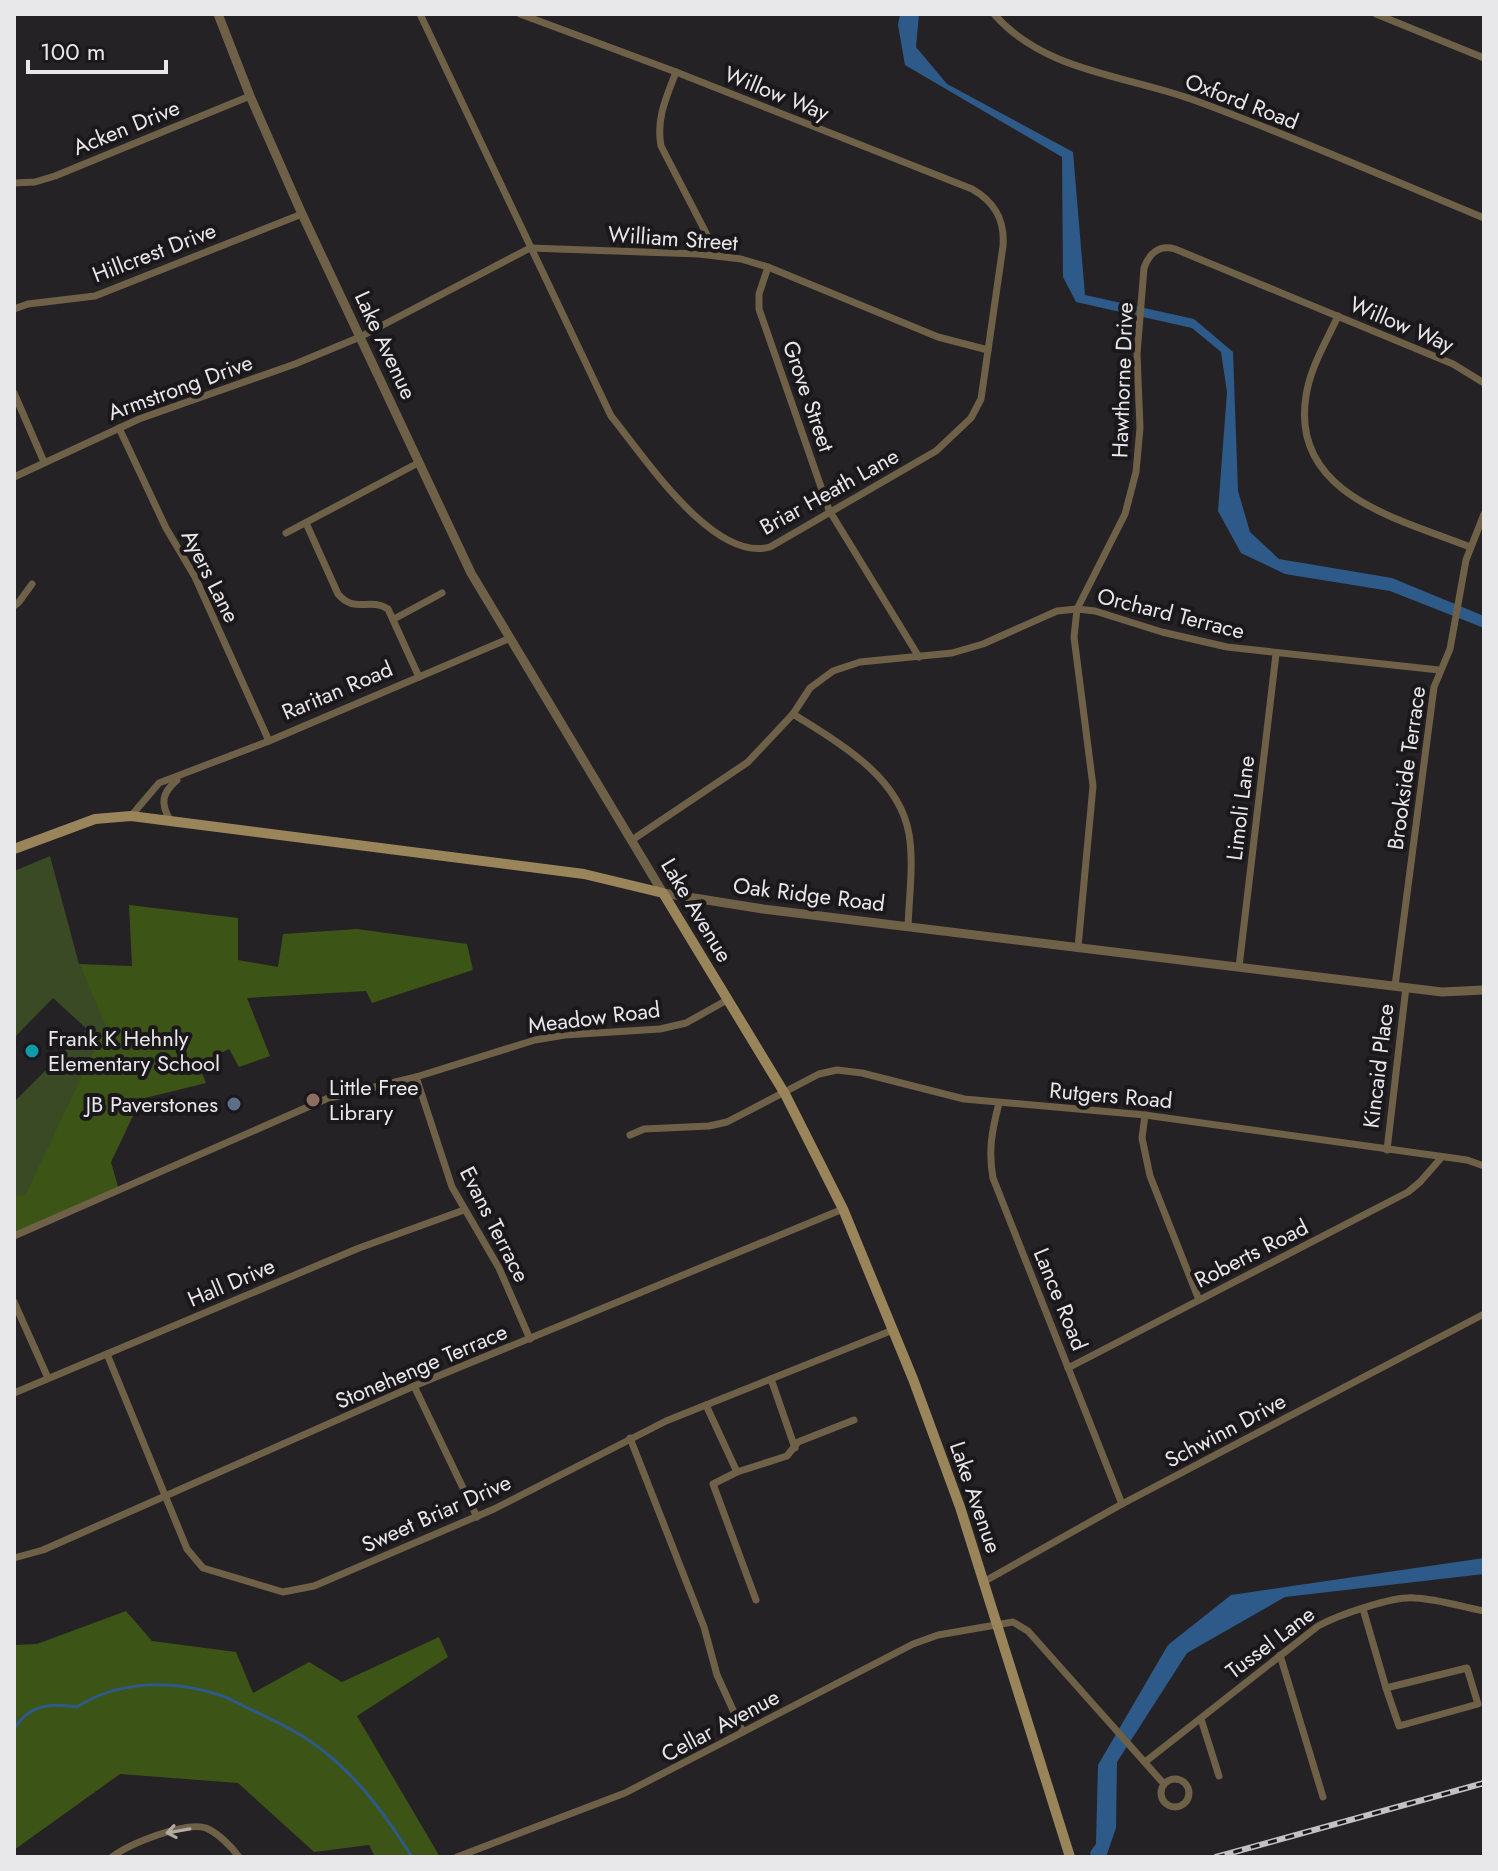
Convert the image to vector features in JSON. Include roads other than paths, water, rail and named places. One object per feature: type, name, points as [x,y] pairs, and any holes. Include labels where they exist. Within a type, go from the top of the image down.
[{"type":"main road","name":"Oak Ridge Road","points":[[131,816],[584,874],[663,893]]},
{"type":"main road","points":[[14,849],[95,819],[131,816]]},
{"type":"main road","name":"Lake Avenue","points":[[663,893],[785,1094],[843,1209],[893,1330],[985,1581],[1070,1857]]},
{"type":"street","name":"Lake Avenue","points":[[218,14],[302,214],[471,573],[663,893]]},
{"type":"street","name":"Briar Heath Lane","points":[[420,14],[611,416],[702,524],[724,540],[743,548],[759,550],[770,547],[831,513],[916,463],[954,437],[971,418],[981,399],[1003,228]]},
{"type":"street","name":"Willow Way","points":[[520,14],[972,189],[990,201],[1003,228]]},
{"type":"street","name":"Oxford Road","points":[[994,14],[1022,40],[1090,71],[1191,99],[1484,218]]},
{"type":"street","points":[[1376,14],[1484,58]]},
{"type":"street","points":[[676,72],[662,108],[658,128],[661,146],[718,256]]},
{"type":"street","name":"Acken Drive","points":[[14,183],[35,182],[55,176],[250,96]]},
{"type":"street","name":"Hillcrest Drive","points":[[14,309],[28,304],[95,296],[302,214]]},
{"type":"street","name":"Hawthorne Drive","points":[[1078,947],[1093,786],[1074,637],[1077,609],[1125,514],[1136,472],[1140,428],[1136,378],[1144,268],[1157,250],[1169,247],[1304,303]]},
{"type":"street","name":"William Street","points":[[530,248],[718,256],[768,267],[938,337],[988,350]]},
{"type":"street","points":[[360,337],[530,248]]},
{"type":"street","name":"Grove Street","points":[[768,267],[759,294],[759,309],[831,513],[919,657]]},
{"type":"street","name":"Willow Way","points":[[1304,303],[1453,364],[1484,383]]},
{"type":"street","points":[[1338,316],[1311,375],[1306,396],[1306,427],[1320,467],[1334,483],[1359,502],[1470,547]]},
{"type":"street","name":"Armstrong Drive","points":[[14,477],[119,428],[360,337]]},
{"type":"street","points":[[14,393],[44,462]]},
{"type":"street","name":"Ayers Lane","points":[[119,428],[166,528],[195,577],[269,741]]},
{"type":"street","points":[[286,533],[418,463]]},
{"type":"street","name":"Brookside Terrace","points":[[1400,986],[1434,687],[1450,649],[1457,598],[1470,547],[1484,514]]},
{"type":"street","points":[[306,523],[338,594],[353,606],[379,603],[388,609],[419,677]]},
{"type":"street","points":[[14,606],[32,584]]},
{"type":"street","points":[[394,619],[442,593]]},
{"type":"street","name":"Orchard Terrace","points":[[632,840],[748,762],[793,714],[810,688],[842,667],[860,662],[952,653],[983,644],[1057,611],[1095,611],[1194,640],[1276,654],[1439,670]]},
{"type":"street","name":"Raritan Road","points":[[131,816],[159,783],[269,741],[508,639]]},
{"type":"street","name":"Limoli Lane","points":[[1239,967],[1276,654]]},
{"type":"street","points":[[793,714],[864,763],[884,781],[897,799],[910,837],[908,927]]},
{"type":"street","points":[[170,820],[163,808],[163,798],[167,788],[181,776]]},
{"type":"street","name":"Oak Ridge Road","points":[[663,893],[763,909],[1454,993],[1484,990]]},
{"type":"street","name":"Kincaid Place","points":[[1387,1150],[1400,986]]},
{"type":"street","name":"Meadow Road","points":[[14,1236],[194,1159],[304,1107],[535,1040],[660,1029],[686,1023],[727,1000]]},
{"type":"street","name":"Rutgers Road","points":[[630,1135],[644,1129],[709,1126],[727,1122],[819,1074],[837,1070],[862,1073],[964,1099],[1145,1115],[1476,1162],[1484,1166]]},
{"type":"street","name":"Evans Terrace","points":[[416,1077],[452,1187],[499,1268],[530,1339]]},
{"type":"street","name":"Lance Road","points":[[999,1103],[990,1137],[989,1157],[993,1178],[1122,1504]]},
{"type":"street","points":[[1145,1115],[1142,1138],[1150,1176],[1199,1300]]},
{"type":"street","name":"Roberts Road","points":[[1068,1368],[1408,1192],[1441,1158]]},
{"type":"street","name":"Stonehenge Terrace","points":[[14,1558],[43,1550],[414,1386],[843,1209]]},
{"type":"street","name":"Hall Drive","points":[[14,1393],[359,1248],[464,1210]]},
{"type":"street","points":[[14,1302],[48,1378]]},
{"type":"street","name":"Schwinn Drive","points":[[985,1581],[1122,1504],[1484,1314]]},
{"type":"street","name":"Sweet Briar Drive","points":[[107,1354],[187,1549],[198,1564],[283,1592],[314,1586],[477,1517],[630,1438],[893,1330]]},
{"type":"street","points":[[771,1379],[795,1448]]},
{"type":"street","points":[[414,1386],[477,1517]]},
{"type":"street","points":[[706,1405],[737,1472]]},
{"type":"street","points":[[756,1600],[713,1484],[737,1472],[787,1456],[798,1442],[854,1420]]},
{"type":"street","points":[[630,1438],[704,1627],[717,1675],[743,1732]]},
{"type":"street","name":"Tussel Lane","points":[[1145,1762],[1318,1626],[1363,1609],[1414,1597],[1484,1611]]},
{"type":"street","points":[[1363,1609],[1386,1688],[1399,1726],[1478,1704],[1467,1668],[1386,1688]]},
{"type":"street","points":[[998,1625],[1013,1622],[1028,1631],[1164,1784]]},
{"type":"street","name":"Cellar Avenue","points":[[457,1857],[625,1793],[913,1644],[938,1635],[998,1625]]},
{"type":"street","points":[[1280,1655],[1323,1797]]},
{"type":"street","points":[[1201,1719],[1219,1776]]},
{"type":"street","points":[[1175,1778],[1183,1781],[1189,1789],[1185,1803],[1176,1807],[1167,1805],[1161,1797],[1164,1784],[1175,1778]]},
{"type":"street","points":[[112,1857],[142,1839],[201,1827],[213,1832],[239,1857]]},
{"type":"water","points":[[900,14],[919,14],[916,47],[947,84],[1073,152],[1085,295],[1194,319],[1233,352],[1238,491],[1250,532],[1279,559],[1392,578],[1484,616],[1484,628],[1390,591],[1285,574],[1241,553],[1218,511],[1227,392],[1221,352],[1192,328],[1076,302],[1063,277],[1062,157],[905,65],[898,25]]},
{"type":"water","points":[[1484,1558],[1484,1574],[1285,1597],[1187,1653],[1117,1762],[1116,1828],[1106,1857],[1091,1857],[1090,1852],[1096,1844],[1098,1765],[1168,1645],[1231,1595]]},
{"type":"waterway","points":[[14,1729],[27,1714],[41,1707],[77,1707],[109,1692],[143,1685],[178,1686],[218,1694],[290,1729],[326,1753],[374,1802],[412,1857]]},
{"type":"railway","points":[[1216,1857],[1484,1783]]},
{"type":"place","name":"Frank K Hehnly Elementary School","points":[[32,1051]]},
{"type":"place","name":"Little Free Library","points":[[313,1100]]},
{"type":"place","name":"JB Paverstones","points":[[234,1104]]}]
